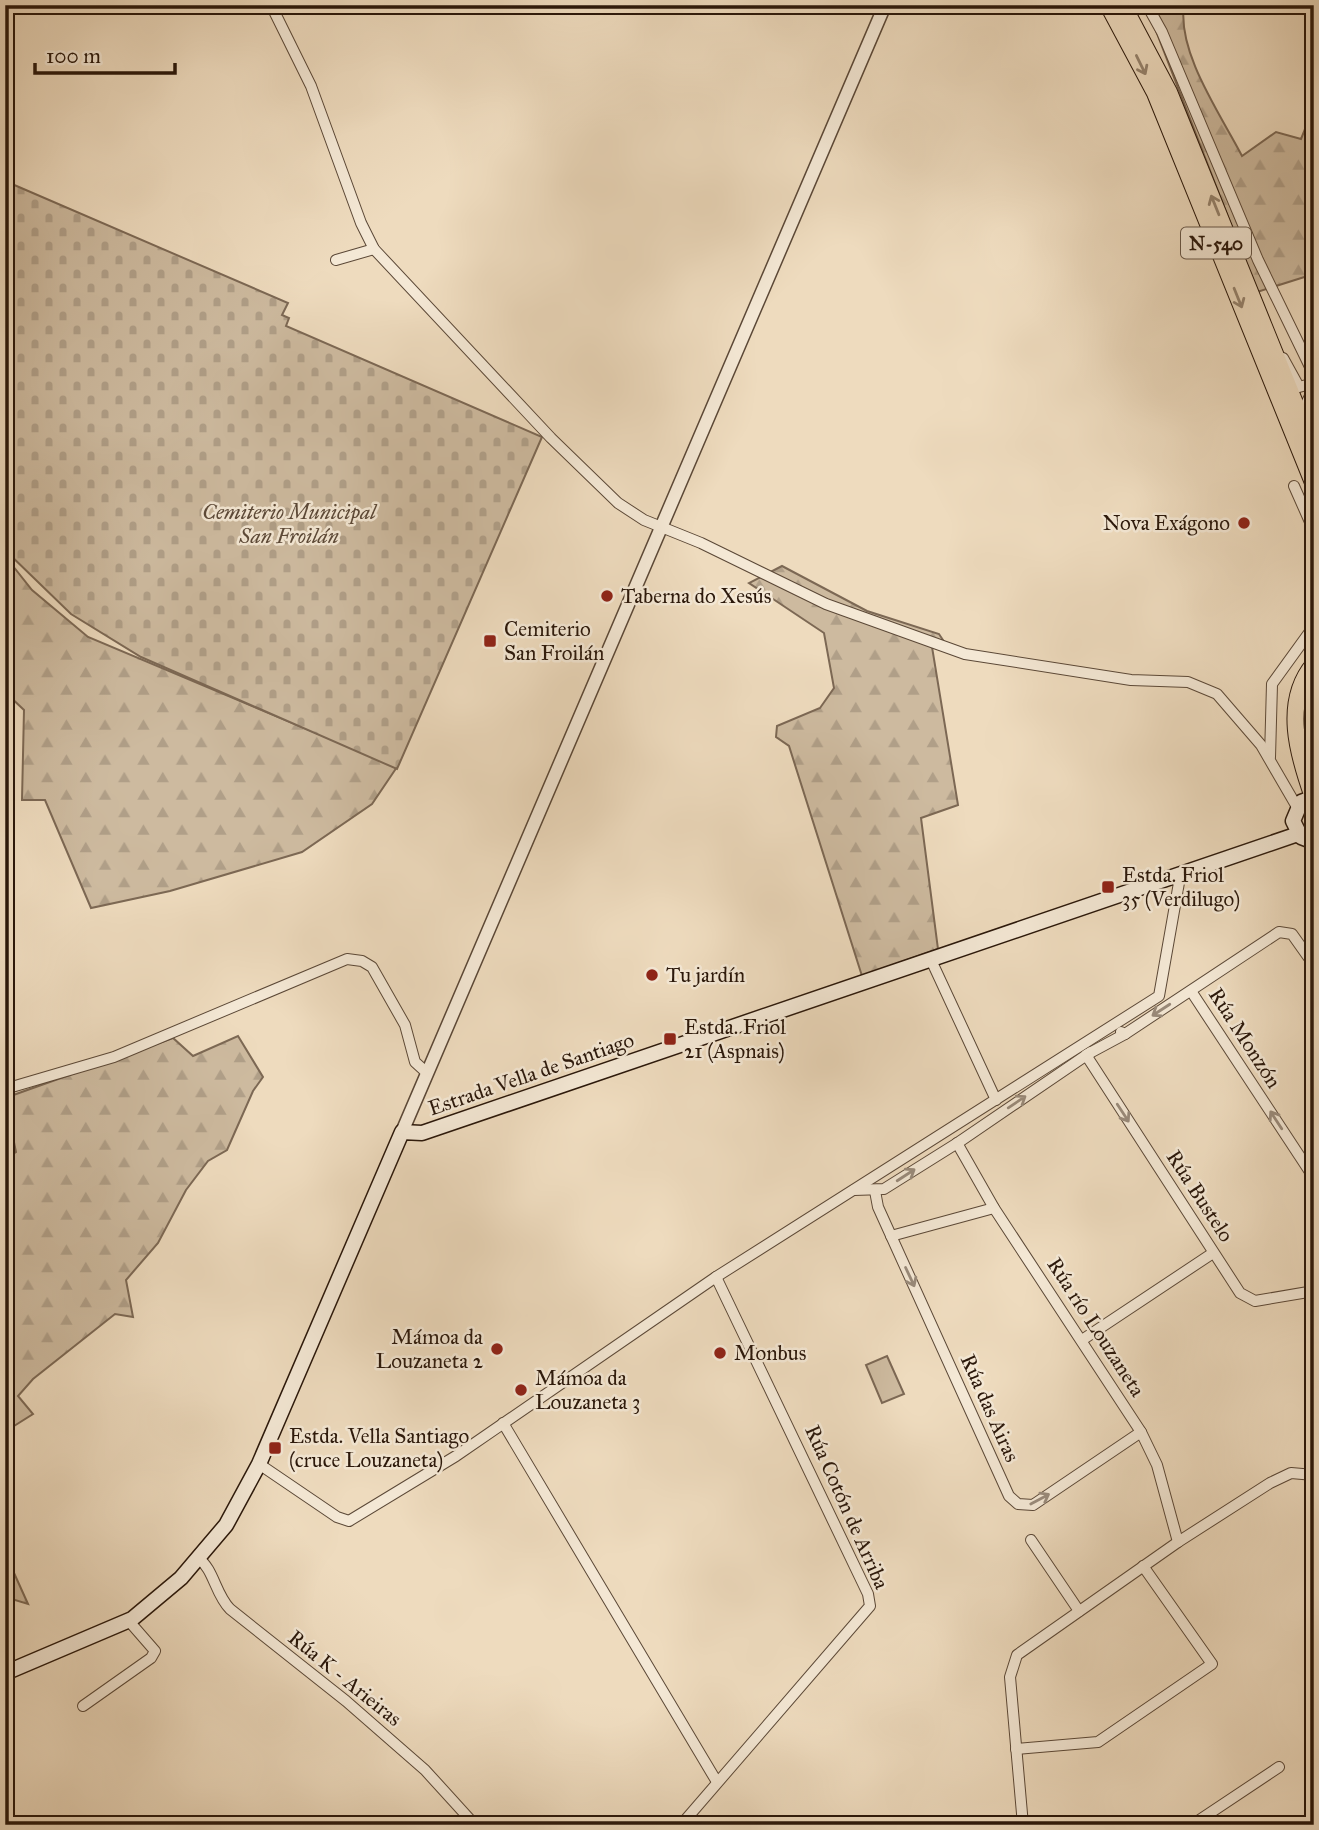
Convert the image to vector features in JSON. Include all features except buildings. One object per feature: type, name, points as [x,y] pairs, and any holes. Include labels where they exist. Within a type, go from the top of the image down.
[{"type":"highway","name":"N-540","points":[[1108,5],[1155,93],[1314,485]]},
{"type":"highway","name":"N-540","points":[[1123,5],[1170,92],[1314,450]]},
{"type":"highway","points":[[1312,668],[1296,695],[1296,740],[1313,797]]},
{"type":"main road","points":[[1313,797],[1297,807],[1293,821],[1298,834],[1314,842]]},
{"type":"main road","name":"Estrada Vella de Santiago","points":[[402,1132],[422,1133],[1180,877],[1298,834]]},
{"type":"main road","points":[[5,1673],[128,1620],[158,1600],[226,1525],[259,1464],[402,1132]]},
{"type":"street","points":[[271,5],[311,86],[361,223],[374,249],[558,444],[618,503],[644,520],[701,542],[826,604],[965,654],[1131,680],[1188,682],[1217,694],[1230,706],[1270,757],[1297,807]]},
{"type":"street","points":[[402,1132],[886,5]]},
{"type":"street","points":[[1147,5],[1162,32],[1258,260],[1314,375]]},
{"type":"street","points":[[336,260],[374,249]]},
{"type":"street","points":[[1271,343],[1300,387],[1314,386],[1307,402],[1307,431]]},
{"type":"street","points":[[1294,485],[1314,531]]},
{"type":"street","points":[[1270,757],[1272,684],[1314,626]]},
{"type":"street","points":[[259,1464],[337,1517],[349,1521],[503,1423],[716,1277],[1159,996],[1180,877]]},
{"type":"street","points":[[1086,1055],[1125,1034],[1279,932],[1292,933],[1314,965]]},
{"type":"street","points":[[5,1089],[114,1057],[347,959],[362,961],[372,967],[405,1025],[415,1062],[426,1073]]},
{"type":"street","points":[[931,960],[996,1100]]},
{"type":"street","name":"Rúa Monzón","points":[[1191,991],[1314,1178]]},
{"type":"street","points":[[1112,1026],[1125,1034]]},
{"type":"street","points":[[854,1190],[876,1190],[957,1143],[1109,1038],[1112,1026]]},
{"type":"street","name":"Rúa Bustelo","points":[[1086,1055],[1240,1293],[1255,1301],[1314,1291]]},
{"type":"street","name":"Rúa río Louzaneta","points":[[949,1128],[960,1130],[957,1143],[994,1208],[1140,1432],[1157,1465],[1178,1542]]},
{"type":"street","points":[[875,1176],[876,1190]]},
{"type":"street","name":"Rúa das Airas","points":[[876,1190],[891,1236],[1009,1496],[1018,1504],[1033,1504],[1140,1432]]},
{"type":"street","points":[[891,1236],[994,1208]]},
{"type":"street","points":[[1082,1340],[1213,1252]]},
{"type":"street","name":"Rúa Cotón de Arriba","points":[[681,1825],[870,1606],[868,1594],[826,1503],[716,1277]]},
{"type":"street","points":[[503,1423],[717,1782]]},
{"type":"street","points":[[1023,1825],[1010,1677],[1017,1655],[1178,1542],[1291,1472],[1314,1475]]},
{"type":"street","points":[[1031,1540],[1079,1611]]},
{"type":"street","name":"Rúa K - Arieiras","points":[[198,1558],[208,1567],[219,1598],[230,1609],[346,1701],[425,1770],[475,1825]]},
{"type":"street","points":[[1016,1749],[1098,1742],[1212,1664],[1143,1566]]},
{"type":"street","points":[[83,1706],[151,1658],[155,1651],[128,1620]]},
{"type":"street","points":[[1192,1825],[1279,1767]]},
{"type":"green space","points":[[1146,5],[1184,5],[1187,43],[1194,63],[1242,156],[1276,132],[1301,139],[1314,107],[1314,274],[1257,292]]},
{"type":"green space","name":"Cemiterio Municipal San Froilán","points":[[5,181],[288,303],[282,315],[289,318],[286,326],[542,437],[397,769],[141,657],[71,614],[5,550]]},
{"type":"green space","points":[[5,556],[32,590],[88,637],[397,767],[372,804],[302,852],[170,891],[91,908],[45,800],[22,800],[24,710],[5,692]]},
{"type":"green space","points":[[782,566],[867,611],[939,634],[947,646],[932,647],[958,805],[921,818],[938,949],[862,976],[789,746],[776,737],[777,726],[820,708],[834,688],[824,633],[749,583]]},
{"type":"green space","points":[[238,1036],[263,1077],[253,1091],[227,1150],[208,1161],[186,1190],[158,1243],[126,1280],[133,1317],[115,1314],[33,1379],[18,1396],[33,1414],[14,1426],[5,1415],[5,1159],[16,1152],[5,1098],[173,1038],[193,1056]]},
{"type":"green space","points":[[887,1356],[904,1394],[882,1403],[866,1365]]},
{"type":"green space","points":[[5,1553],[28,1604],[5,1597]]},
{"type":"place","name":"Nova Exágono","points":[[1244,523]]},
{"type":"place","name":"Taberna do Xesús","points":[[607,596]]},
{"type":"place","name":"Cemiterio San Froilán","points":[[490,641]]},
{"type":"place","name":"Estda. Friol 35 (Verdilugo)","points":[[1108,887]]},
{"type":"place","name":"Tu jardín","points":[[652,975]]},
{"type":"place","name":"Estda. Friol 21 (Aspnais)","points":[[670,1039]]},
{"type":"place","name":"Mámoa da Louzaneta 2","points":[[497,1349]]},
{"type":"place","name":"Monbus","points":[[720,1353]]},
{"type":"place","name":"Mámoa da Louzaneta 3","points":[[521,1390]]},
{"type":"place","name":"Estda. Vella Santiago (cruce Louzaneta)","points":[[275,1448]]}]
